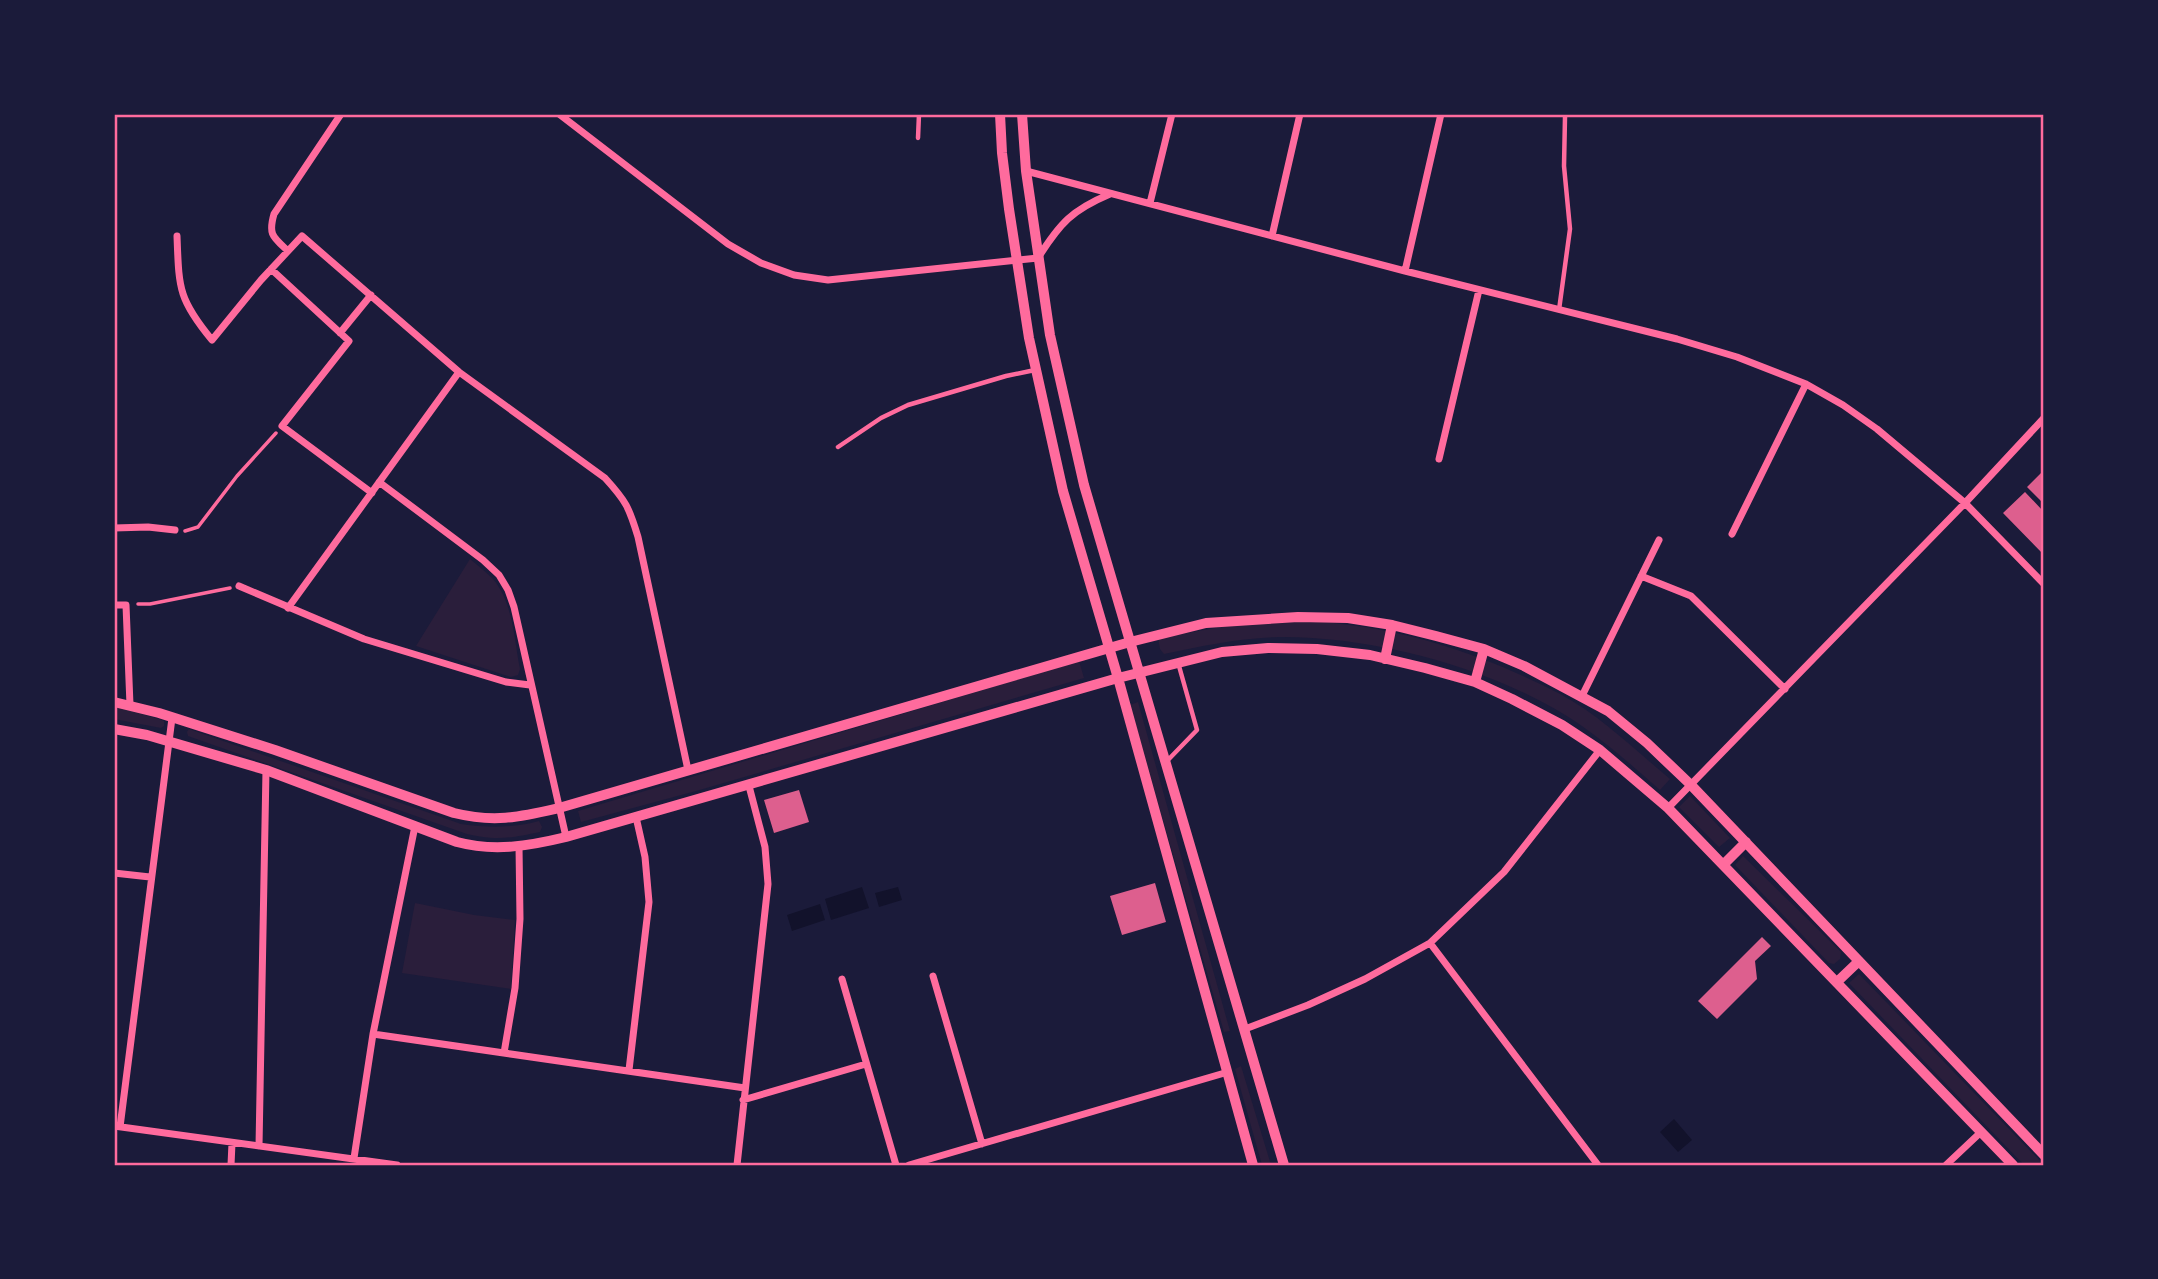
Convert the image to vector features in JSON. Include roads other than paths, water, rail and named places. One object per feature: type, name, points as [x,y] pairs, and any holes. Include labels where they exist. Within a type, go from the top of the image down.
[{"type":"main road","points":[[1000,114],[1002,153],[1017,262],[1036,370],[1063,491],[1110,649],[1254,1165]]},
{"type":"main road","points":[[1022,114],[1026,171],[1050,335],[1084,485],[1284,1165]]},
{"type":"main road","points":[[114,702],[275,750],[477,819],[519,817],[559,808],[1130,642],[1206,623],[1298,617],[1348,618],[1392,625],[1484,649],[1524,666],[1608,711],[1691,785],[2044,1155]]},
{"type":"main road","points":[[1385,659],[1392,625]]},
{"type":"main road","points":[[114,729],[169,741],[266,771],[475,847],[519,846],[566,837],[1118,678],[1222,652],[1268,648],[1318,649],[1385,659],[1475,682],[1563,725],[1600,750],[1668,808],[2013,1165]]},
{"type":"main road","points":[[1475,682],[1484,649]]},
{"type":"main road","points":[[1723,864],[1746,842]]},
{"type":"main road","points":[[1837,982],[1859,961]]},
{"type":"street","points":[[288,251],[274,238],[270,227],[274,214],[341,114]]},
{"type":"street","points":[[559,114],[728,244],[761,263],[794,275],[828,281],[1038,258],[1059,226],[1072,214],[1089,202],[1110,194]]},
{"type":"street","points":[[1150,203],[1172,114]]},
{"type":"street","points":[[1272,236],[1300,114]]},
{"type":"street","points":[[1405,271],[1441,114]]},
{"type":"street","points":[[1026,171],[1725,354],[1806,384],[1877,429],[1965,503],[2044,584]]},
{"type":"street","points":[[177,236],[182,296],[192,316],[212,340],[302,236],[459,372],[605,478],[629,508],[638,537],[688,770]]},
{"type":"street","points":[[271,269],[349,341],[282,426],[372,493]]},
{"type":"street","points":[[1440,459],[1479,290]]},
{"type":"street","points":[[340,333],[371,295]]},
{"type":"street","points":[[288,608],[459,372]]},
{"type":"street","points":[[1732,534],[1806,384]]},
{"type":"street","points":[[1668,808],[1965,503],[2044,418]]},
{"type":"street","points":[[379,482],[483,560],[499,575],[508,590],[566,837]]},
{"type":"street","points":[[114,528],[148,527],[175,530]]},
{"type":"street","points":[[1582,696],[1659,540]]},
{"type":"street","points":[[1641,576],[1691,596],[1785,689]]},
{"type":"street","points":[[239,586],[364,639],[506,682],[530,685]]},
{"type":"street","points":[[114,605],[125,605],[130,705]]},
{"type":"street","points":[[172,718],[117,1126],[397,1165]]},
{"type":"street","points":[[1245,1030],[1365,979],[1430,943],[1504,872],[1600,750]]},
{"type":"street","points":[[259,1146],[266,771]]},
{"type":"street","points":[[737,1165],[768,884],[765,847],[749,786]]},
{"type":"street","points":[[629,1070],[649,902],[645,857],[636,817]]},
{"type":"street","points":[[354,1158],[373,1034],[415,826]]},
{"type":"street","points":[[504,1053],[515,988],[520,919],[519,846]]},
{"type":"street","points":[[114,873],[150,877]]},
{"type":"street","points":[[1430,943],[1598,1165]]},
{"type":"street","points":[[933,976],[982,1144]]},
{"type":"street","points":[[842,979],[896,1165]]},
{"type":"street","points":[[373,1034],[745,1087]]},
{"type":"street","points":[[743,1100],[866,1064]]},
{"type":"street","points":[[909,1165],[1228,1072]]},
{"type":"street","points":[[1946,1165],[1981,1132]]},
{"type":"street","points":[[231,1165],[232,1143]]},
{"type":"lane","points":[[918,138],[919,114]]},
{"type":"lane","points":[[1559,310],[1570,229],[1564,166],[1565,117]]},
{"type":"lane","points":[[838,447],[881,418],[908,405],[1006,376],[1036,370]]},
{"type":"lane","points":[[1166,761],[1197,730],[1178,663]]}]
